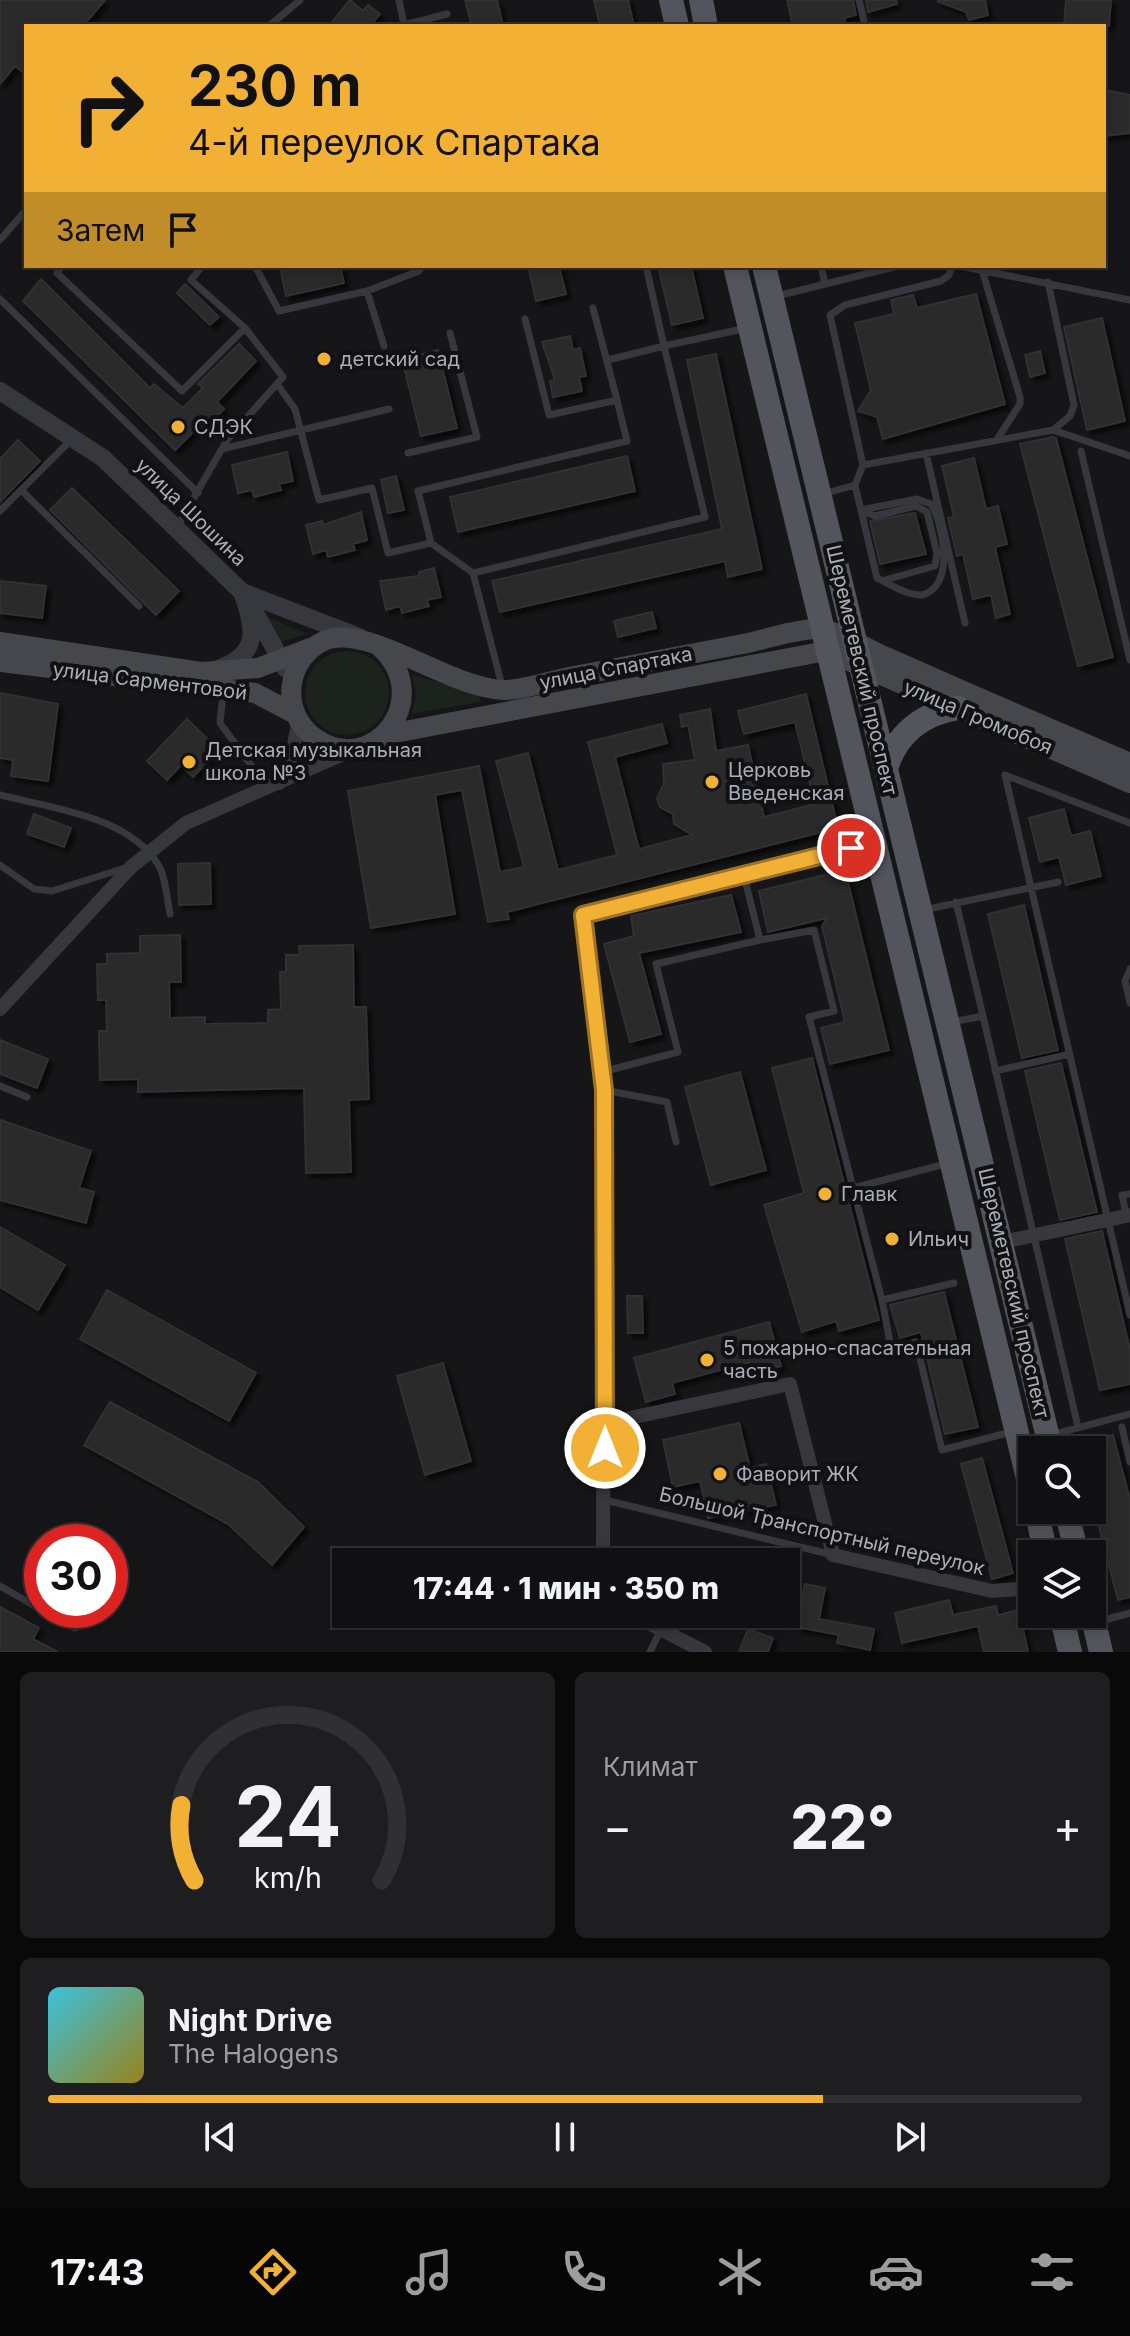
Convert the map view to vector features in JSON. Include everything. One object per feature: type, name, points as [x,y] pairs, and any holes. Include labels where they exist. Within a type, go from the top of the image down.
[{"type":"main road","points":[[671,0],[677,24]]},
{"type":"main road","points":[[701,0],[706,24]]},
{"type":"main road","name":"Шереметевский проспект","points":[[735,268],[1018,1439]]},
{"type":"main road","name":"Шереметевский проспект","points":[[764,268],[822,494],[858,655],[1047,1436]]},
{"type":"main road","points":[[747,316],[771,297]]},
{"type":"main road","points":[[341,636],[372,643],[391,656],[403,682],[400,711],[384,735],[356,748],[323,743],[297,718],[291,691],[298,664],[318,644],[341,636]]},
{"type":"main road","points":[[824,640],[858,655]]},
{"type":"main road","name":"улица Спартака","points":[[372,643],[442,675],[503,690],[824,640]]},
{"type":"main road","name":"улица Спартака","points":[[384,735],[824,640]]},
{"type":"main road","name":"улица Сарментовой","points":[[0,642],[201,672],[235,671],[284,661],[318,644]]},
{"type":"main road","name":"улица Громобоя","points":[[858,655],[958,708],[1130,783]]},
{"type":"main road","name":"улица Громобоя","points":[[858,655],[1130,763]]},
{"type":"main road","name":"улица Сарментовой","points":[[0,662],[255,693],[297,718]]},
{"type":"main road","points":[[886,769],[898,741],[911,728],[930,715],[958,708]]},
{"type":"main road","points":[[935,1096],[965,1090]]},
{"type":"main road","points":[[1064,1628],[1070,1652]]},
{"type":"main road","points":[[1095,1628],[1101,1652]]},
{"type":"street","name":"улица Шошина","points":[[0,391],[103,458],[242,592],[372,643]]},
{"type":"street","points":[[242,592],[284,661],[291,691]]},
{"type":"street","points":[[201,672],[219,669],[244,657],[251,642],[252,625],[242,592]]},
{"type":"street","points":[[273,785],[292,757],[297,718]]},
{"type":"street","points":[[0,1009],[131,867],[186,823],[356,748]]},
{"type":"street","points":[[603,1548],[604,1090],[583,915],[873,842]]},
{"type":"street","points":[[1002,1242],[1128,1215]]},
{"type":"street","points":[[606,1423],[790,1384],[833,1555]]},
{"type":"street","name":"Большой Транспортный переулок","points":[[833,1555],[992,1591],[1018,1589]]},
{"type":"street","points":[[661,1629],[705,1652]]},
{"type":"lane","points":[[271,24],[300,0]]},
{"type":"lane","points":[[399,0],[404,24]]},
{"type":"lane","points":[[859,0],[865,24]]},
{"type":"lane","points":[[408,24],[447,14]]},
{"type":"lane","points":[[0,240],[24,212]]},
{"type":"lane","points":[[61,268],[57,273],[182,391],[245,328]]},
{"type":"lane","points":[[177,527],[222,449],[283,377],[245,328],[191,280],[200,268]]},
{"type":"lane","points":[[256,268],[279,311],[367,291],[421,268]]},
{"type":"lane","points":[[473,573],[705,517],[646,268]]},
{"type":"lane","points":[[821,268],[825,284]]},
{"type":"lane","points":[[771,297],[890,268]]},
{"type":"lane","points":[[861,511],[917,499],[925,500],[935,511],[944,560],[941,575],[930,590],[916,594],[877,578],[861,511],[855,485],[863,465],[830,315],[845,305],[941,281],[949,275],[951,268]]},
{"type":"lane","points":[[971,268],[1130,300]]},
{"type":"lane","points":[[982,270],[1020,397],[1020,404],[998,438]]},
{"type":"lane","points":[[1048,282],[1074,405],[1070,416],[1053,430]]},
{"type":"lane","points":[[367,291],[384,346]]},
{"type":"lane","points":[[0,299],[10,305],[198,493]]},
{"type":"lane","points":[[503,690],[473,573],[431,543],[418,491],[627,441],[593,308]]},
{"type":"lane","points":[[608,360],[664,346],[747,316]]},
{"type":"lane","points":[[525,319],[549,415],[617,400]]},
{"type":"lane","points":[[408,453],[477,437],[450,333]]},
{"type":"lane","points":[[277,384],[295,409],[319,500],[372,488],[388,553],[431,543]]},
{"type":"lane","points":[[222,449],[389,409]]},
{"type":"lane","points":[[863,465],[1053,430],[1130,456]]},
{"type":"lane","points":[[0,511],[73,438]]},
{"type":"lane","points":[[1081,451],[1130,660]]},
{"type":"lane","points":[[926,453],[965,623]]},
{"type":"lane","points":[[822,494],[855,485]]},
{"type":"lane","points":[[21,490],[139,606]]},
{"type":"lane","points":[[861,511],[875,516],[916,506],[927,512],[937,553],[935,566],[883,580]]},
{"type":"lane","points":[[223,690],[220,723],[273,785]]},
{"type":"lane","points":[[1130,823],[1005,775],[1130,1315]]},
{"type":"lane","points":[[0,795],[119,829],[149,852],[161,869],[170,914]]},
{"type":"lane","points":[[0,865],[34,889],[52,891],[131,867]]},
{"type":"lane","points":[[744,876],[760,940]]},
{"type":"lane","points":[[922,910],[1058,882]]},
{"type":"lane","points":[[956,902],[1078,1427]]},
{"type":"lane","points":[[602,1072],[678,1052],[656,964],[814,930],[834,1011],[809,1017],[882,1300],[891,1348],[916,1342],[942,1450],[1016,1431]]},
{"type":"lane","points":[[1130,969],[1125,981],[1130,1003]]},
{"type":"lane","points":[[948,1022],[983,1016]]},
{"type":"lane","points":[[995,1071],[1070,1054]]},
{"type":"lane","points":[[0,1086],[27,1097]]},
{"type":"lane","points":[[604,1090],[667,1102],[676,1142]]},
{"type":"lane","points":[[853,1188],[951,1162]]},
{"type":"lane","points":[[1128,1215],[1122,1195],[1130,1194]]},
{"type":"lane","points":[[882,1300],[954,1283]]},
{"type":"lane","points":[[1062,1436],[1078,1427],[1130,1414]]},
{"type":"lane","points":[[1120,1417],[1126,1426],[1130,1462]]},
{"type":"lane","name":"Большой Транспортный переулок","points":[[605,1500],[833,1555]]},
{"type":"lane","points":[[0,1586],[24,1600]]},
{"type":"lane","points":[[1106,1616],[1130,1613]]},
{"type":"lane","points":[[650,1652],[661,1629]]},
{"type":"shaded area","points":[[265,616],[307,634],[280,642]]},
{"type":"shaded area","points":[[339,651],[355,651],[371,658],[382,669],[389,693],[386,709],[377,723],[355,735],[339,735],[323,728],[312,717],[305,701],[305,685],[312,669],[323,658]]},
{"type":"shaded area","points":[[412,675],[479,693],[480,702],[411,714],[416,698]]},
{"type":"building","points":[[0,0],[105,0],[85,24],[24,24],[24,73],[15,66],[0,84]]},
{"type":"building","points":[[350,0],[363,11],[368,5],[380,14],[372,24],[331,24]]},
{"type":"building","points":[[465,0],[497,0],[503,24],[471,24]]},
{"type":"building","points":[[594,0],[628,0],[634,24],[600,24]]},
{"type":"building","points":[[787,0],[853,0],[856,15],[844,18],[846,24],[793,24]]},
{"type":"building","points":[[866,0],[896,0],[897,4],[868,12]]},
{"type":"building","points":[[985,0],[988,15],[969,20],[966,12],[937,1]]},
{"type":"building","points":[[1066,0],[1111,0],[1109,26],[1064,24]]},
{"type":"building","points":[[1106,90],[1130,95],[1130,133],[1106,136]]},
{"type":"building","points":[[340,268],[344,283],[286,296],[281,271]]},
{"type":"building","points":[[528,268],[560,268],[566,294],[536,301]]},
{"type":"building","points":[[658,268],[691,268],[703,318],[672,325]]},
{"type":"building","points":[[41,279],[150,388],[154,384],[183,408],[203,388],[198,384],[239,344],[256,361],[217,402],[224,409],[204,429],[200,425],[175,450],[23,301]]},
{"type":"building","points":[[185,284],[219,317],[210,325],[177,293]]},
{"type":"building","points":[[976,294],[1005,404],[883,439],[877,417],[858,411],[871,390],[855,323],[894,314],[891,300],[913,295],[917,308]]},
{"type":"building","points":[[1102,318],[1125,421],[1087,430],[1064,327]]},
{"type":"building","points":[[570,336],[573,350],[580,348],[586,376],[579,377],[582,391],[553,397],[550,381],[555,380],[542,342]]},
{"type":"building","points":[[438,350],[457,428],[421,436],[402,359]]},
{"type":"building","points":[[1040,351],[1045,373],[1030,377],[1025,355]]},
{"type":"building","points":[[716,354],[762,569],[728,577],[725,561],[500,612],[492,581],[722,529],[687,360]]},
{"type":"building","points":[[1056,438],[1113,657],[1078,666],[1020,444]]},
{"type":"building","points":[[18,440],[40,461],[0,502],[0,459]]},
{"type":"building","points":[[287,452],[293,481],[279,484],[281,490],[254,497],[252,490],[238,493],[232,465]]},
{"type":"building","points":[[627,456],[635,491],[458,532],[450,497]]},
{"type":"building","points":[[974,458],[986,509],[998,506],[1007,544],[995,547],[1010,614],[996,618],[991,595],[973,599],[963,554],[957,556],[948,518],[954,517],[942,466]]},
{"type":"building","points":[[396,476],[404,510],[388,513],[381,480]]},
{"type":"building","points":[[72,488],[179,591],[156,615],[50,510]]},
{"type":"building","points":[[361,512],[367,540],[353,544],[355,550],[328,557],[326,550],[313,554],[306,525],[322,521],[323,525]]},
{"type":"building","points":[[915,513],[926,554],[880,564],[870,521]]},
{"type":"building","points":[[434,568],[441,597],[427,600],[429,606],[402,613],[400,606],[386,610],[380,581],[419,576],[419,572]]},
{"type":"building","points":[[0,581],[46,586],[42,618],[0,613]]},
{"type":"building","points":[[652,612],[656,628],[618,637],[614,621]]},
{"type":"building","points":[[0,693],[58,704],[48,781],[11,776],[13,760],[0,758]]},
{"type":"building","points":[[806,694],[838,828],[507,912],[509,919],[488,922],[462,790],[435,795],[455,914],[371,928],[348,791],[479,766],[500,872],[524,867],[496,761],[528,753],[558,870],[617,855],[588,742],[662,724],[667,743],[615,757],[639,849],[692,835],[674,824],[673,814],[660,807],[657,798],[664,784],[663,764],[695,760],[688,725],[682,727],[680,715],[710,709],[716,751],[748,745],[764,817],[815,804],[795,722],[744,734],[738,711]]},
{"type":"building","name":"Детская музыкальная школа №3","points":[[187,719],[219,750],[193,777],[181,765],[167,780],[147,761]]},
{"type":"building","points":[[1064,809],[1071,836],[1090,831],[1101,876],[1066,885],[1059,857],[1040,862],[1029,818]]},
{"type":"building","points":[[34,814],[71,828],[64,847],[27,834]]},
{"type":"building","points":[[210,863],[211,904],[179,905],[178,864]]},
{"type":"building","points":[[845,870],[889,1050],[830,1064],[821,1028],[845,1022],[822,926],[827,918],[768,932],[759,891]]},
{"type":"building","points":[[731,895],[741,932],[639,953],[661,1034],[630,1042],[604,944],[634,936],[631,916]]},
{"type":"building","points":[[1024,905],[1058,1050],[1022,1058],[988,914]]},
{"type":"building","points":[[180,935],[181,982],[169,982],[170,1018],[205,1017],[205,1024],[268,1023],[268,1010],[281,1009],[280,972],[286,972],[286,955],[300,955],[299,946],[353,945],[354,1007],[366,1007],[369,1099],[349,1100],[351,1172],[306,1173],[304,1088],[138,1092],[138,1079],[100,1080],[99,1031],[107,1031],[106,1000],[98,1000],[97,964],[107,964],[107,954],[140,953],[140,936]]},
{"type":"building","points":[[0,1040],[48,1059],[37,1088],[0,1074]]},
{"type":"building","name":"Главк","points":[[812,1058],[879,1320],[839,1331],[836,1321],[802,1332],[764,1205],[804,1193],[772,1068]]},
{"type":"building","points":[[1061,1063],[1097,1212],[1060,1220],[1025,1071]]},
{"type":"building","points":[[740,1072],[766,1170],[711,1185],[685,1087]]},
{"type":"building","points":[[0,1120],[91,1151],[79,1188],[94,1192],[86,1223],[0,1200]]},
{"type":"building","points":[[0,1227],[65,1265],[38,1310],[0,1287]]},
{"type":"building","points":[[1102,1231],[1130,1350],[1130,1384],[1100,1390],[1065,1239]]},
{"type":"building","points":[[107,1290],[256,1373],[229,1421],[80,1339]]},
{"type":"building","points":[[944,1292],[978,1427],[945,1434],[921,1332],[900,1338],[890,1305]]},
{"type":"building","points":[[627,1296],[642,1296],[643,1333],[628,1333]]},
{"type":"building","name":"5 пожарно-спасательная часть","points":[[769,1322],[781,1366],[753,1374],[750,1362],[672,1383],[675,1394],[646,1402],[634,1358]]},
{"type":"building","points":[[443,1363],[471,1461],[425,1475],[397,1376]]},
{"type":"building","points":[[110,1402],[258,1482],[304,1527],[272,1565],[228,1524],[84,1445]]},
{"type":"building","name":"Фаворит ЖК","points":[[739,1423],[750,1468],[766,1464],[776,1505],[708,1518],[700,1481],[673,1487],[663,1440]]},
{"type":"building","points":[[1113,1435],[1130,1500],[1130,1597],[1118,1600],[1106,1553],[1106,1540],[1103,1540],[1098,1524],[1106,1524],[1106,1437]]},
{"type":"building","points":[[982,1458],[1013,1573],[992,1579],[961,1464]]},
{"type":"building","points":[[805,1584],[825,1588],[819,1619],[874,1629],[870,1650],[837,1643],[839,1635],[800,1628]]},
{"type":"building","points":[[949,1600],[953,1615],[996,1606],[998,1615],[1018,1610],[1018,1628],[1023,1628],[1028,1652],[984,1652],[978,1626],[902,1643],[895,1613]]},
{"type":"building","points":[[0,1607],[24,1620],[24,1628],[39,1628],[33,1639],[58,1652],[0,1652]]},
{"type":"building","points":[[748,1629],[773,1638],[768,1652],[739,1652]]},
{"type":"place","name":"детский сад","points":[[324,359]]},
{"type":"place","name":"СДЭК","points":[[178,427]]},
{"type":"place","name":"Детская музыкальная школа №3","points":[[189,762]]},
{"type":"place","name":"Церковь Введенская","points":[[712,782]]},
{"type":"place","name":"Главк","points":[[825,1194]]},
{"type":"place","name":"Ильич","points":[[892,1239]]},
{"type":"place","name":"5 пожарно-спасательная часть","points":[[707,1360]]},
{"type":"place","name":"Фаворит ЖК","points":[[720,1474]]},
{"type":"route","points":[[605,1448],[604,1090],[583,915],[851,848]]}]
